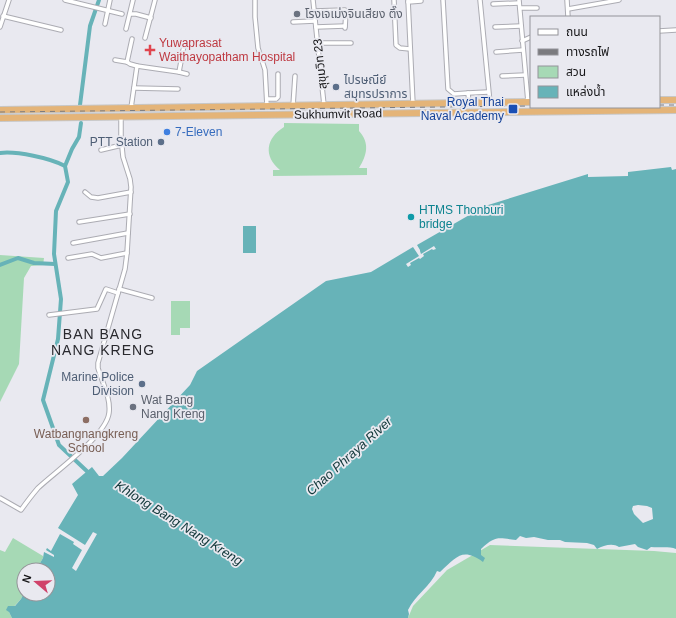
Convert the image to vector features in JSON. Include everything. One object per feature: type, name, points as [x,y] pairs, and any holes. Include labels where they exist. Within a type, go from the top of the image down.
[{"type":"highway","points":[[660,100],[676,100]]},
{"type":"highway","name":"Sukhumvit Road","points":[[0,110],[131,108],[267,103],[293,106],[529,102]]},
{"type":"highway","points":[[431,113],[433,103]]},
{"type":"highway","points":[[441,103],[446,112]]},
{"type":"highway","name":"Sukhumvit Road","points":[[0,118],[676,110]]},
{"type":"street","points":[[0,26],[9,0]]},
{"type":"street","points":[[65,0],[122,14]]},
{"type":"street","points":[[105,24],[110,0]]},
{"type":"street","points":[[126,29],[133,0]]},
{"type":"street","points":[[145,38],[155,0]]},
{"type":"street","points":[[255,0],[258,48],[265,70],[267,103],[278,97],[278,74]]},
{"type":"street","name":"สุขุมวิท 23","points":[[313,0],[324,105]]},
{"type":"street","points":[[394,0],[396,45],[400,48],[410,49]]},
{"type":"street","points":[[413,104],[408,1],[421,0]]},
{"type":"street","points":[[443,0],[448,89],[454,94],[488,92]]},
{"type":"street","points":[[480,0],[490,102]]},
{"type":"street","points":[[567,0],[568,16]]},
{"type":"street","points":[[568,9],[619,0]]},
{"type":"street","points":[[493,4],[519,1],[525,75],[529,102]]},
{"type":"street","points":[[520,8],[537,8]]},
{"type":"street","points":[[314,11],[346,11],[345,27],[316,27]]},
{"type":"street","points":[[130,14],[150,18]]},
{"type":"street","points":[[3,16],[61,30]]},
{"type":"street","points":[[293,22],[315,21]]},
{"type":"street","points":[[495,27],[521,26]]},
{"type":"street","points":[[660,31],[676,30]]},
{"type":"street","points":[[522,41],[530,37]]},
{"type":"street","points":[[127,62],[132,39]]},
{"type":"street","points":[[317,43],[351,43]]},
{"type":"street","points":[[179,72],[184,45]]},
{"type":"street","points":[[496,52],[523,50]]},
{"type":"street","points":[[116,60],[137,66],[187,74]]},
{"type":"street","points":[[131,108],[137,66]]},
{"type":"street","points":[[502,76],[525,75]]},
{"type":"street","points":[[293,106],[295,76]]},
{"type":"street","points":[[134,88],[178,89]]},
{"type":"street","points":[[468,93],[469,102]]},
{"type":"street","points":[[0,498],[21,510],[38,488],[94,439],[108,419],[109,401],[98,368],[98,363],[119,291],[127,253],[131,192],[130,179],[123,157],[121,116]]},
{"type":"street","points":[[102,150],[122,145]]},
{"type":"street","points":[[85,192],[91,197],[98,198],[131,192]]},
{"type":"street","points":[[79,222],[130,214]]},
{"type":"street","points":[[73,243],[128,233]]},
{"type":"street","points":[[68,258],[92,254],[101,258],[127,253]]},
{"type":"street","points":[[50,315],[98,308],[106,289],[152,298]]},
{"type":"green space","points":[[284,123],[359,124],[359,131],[365,140],[366,149],[364,158],[359,168],[367,168],[367,175],[273,176],[273,170],[280,170],[271,159],[269,153],[270,142],[273,136],[284,127]]},
{"type":"green space","points":[[0,255],[44,258],[43,265],[31,266],[24,278],[19,364],[0,402]]},
{"type":"green space","points":[[171,301],[190,301],[190,328],[180,328],[180,335],[171,335]]},
{"type":"green space","points":[[13,538],[43,556],[41,562],[16,562],[16,602],[18,602],[9,612],[12,618],[0,618],[0,550],[5,552]]},
{"type":"green space","points":[[490,545],[676,553],[676,618],[408,618],[413,606],[447,570]]},
{"type":"water","name":"Chao Phraya River","points":[[671,167],[672,170],[676,169],[676,549],[651,547],[647,550],[638,547],[635,544],[619,547],[608,545],[597,549],[594,545],[587,543],[565,542],[534,537],[526,538],[520,536],[516,540],[497,538],[490,541],[481,549],[481,555],[485,558],[483,562],[470,555],[465,555],[456,558],[440,572],[437,571],[431,581],[411,605],[408,610],[408,618],[12,618],[6,610],[8,606],[15,606],[18,602],[56,602],[56,562],[41,562],[44,552],[54,557],[54,555],[46,550],[47,548],[51,551],[60,534],[74,542],[73,544],[82,550],[72,568],[76,571],[97,534],[93,532],[85,545],[58,528],[78,495],[72,484],[92,467],[99,476],[103,476],[122,458],[190,385],[197,371],[326,281],[371,272],[413,247],[419,256],[406,264],[408,267],[411,265],[410,263],[424,256],[423,254],[432,249],[436,249],[434,246],[421,254],[417,245],[485,206],[588,174],[588,177],[628,176],[628,172]],"holes":[[[638,505],[652,508],[653,519],[643,523],[634,514],[632,509],[633,506]]]},
{"type":"water","points":[[243,226],[256,226],[256,253],[243,253]]},
{"type":"waterway","points":[[80,105],[90,26],[99,0]]},
{"type":"waterway","points":[[65,166],[79,137],[81,123]]},
{"type":"waterway","name":"Khlong Bang Nang Kreng","points":[[0,153],[15,153],[33,156],[51,160],[65,166],[68,182],[56,211],[54,254],[61,299],[58,339],[43,400],[59,445],[91,475]]},
{"type":"waterway","points":[[0,265],[18,258],[34,263],[55,264]]},
{"type":"railway","points":[[660,105],[676,105]]},
{"type":"railway","points":[[0,112],[530,106]]},
{"type":"place","name":"โรงเจเม่งจินเสียง ตึ๊ง","points":[[297,14]]},
{"type":"place","name":"Yuwaprasat Waithayopatham Hospital","points":[[150,50]]},
{"type":"place","name":"ไปรษณีย์ สมุทรปราการ","points":[[336,87]]},
{"type":"place","name":"Royal Thai Naval Academy","points":[[513,109]]},
{"type":"place","name":"7-Eleven","points":[[167,132]]},
{"type":"place","name":"PTT Station","points":[[161,142]]},
{"type":"place","name":"HTMS Thonburi bridge","points":[[411,217]]},
{"type":"place","name":"Marine Police Division","points":[[142,384]]},
{"type":"place","name":"Wat Bang Nang Kreng","points":[[133,407]]},
{"type":"place","name":"Watbangnangkreng School","points":[[86,420]]},
{"type":"district","name":"BAN BANG NANG KRENG","points":[[103,342]]}]
